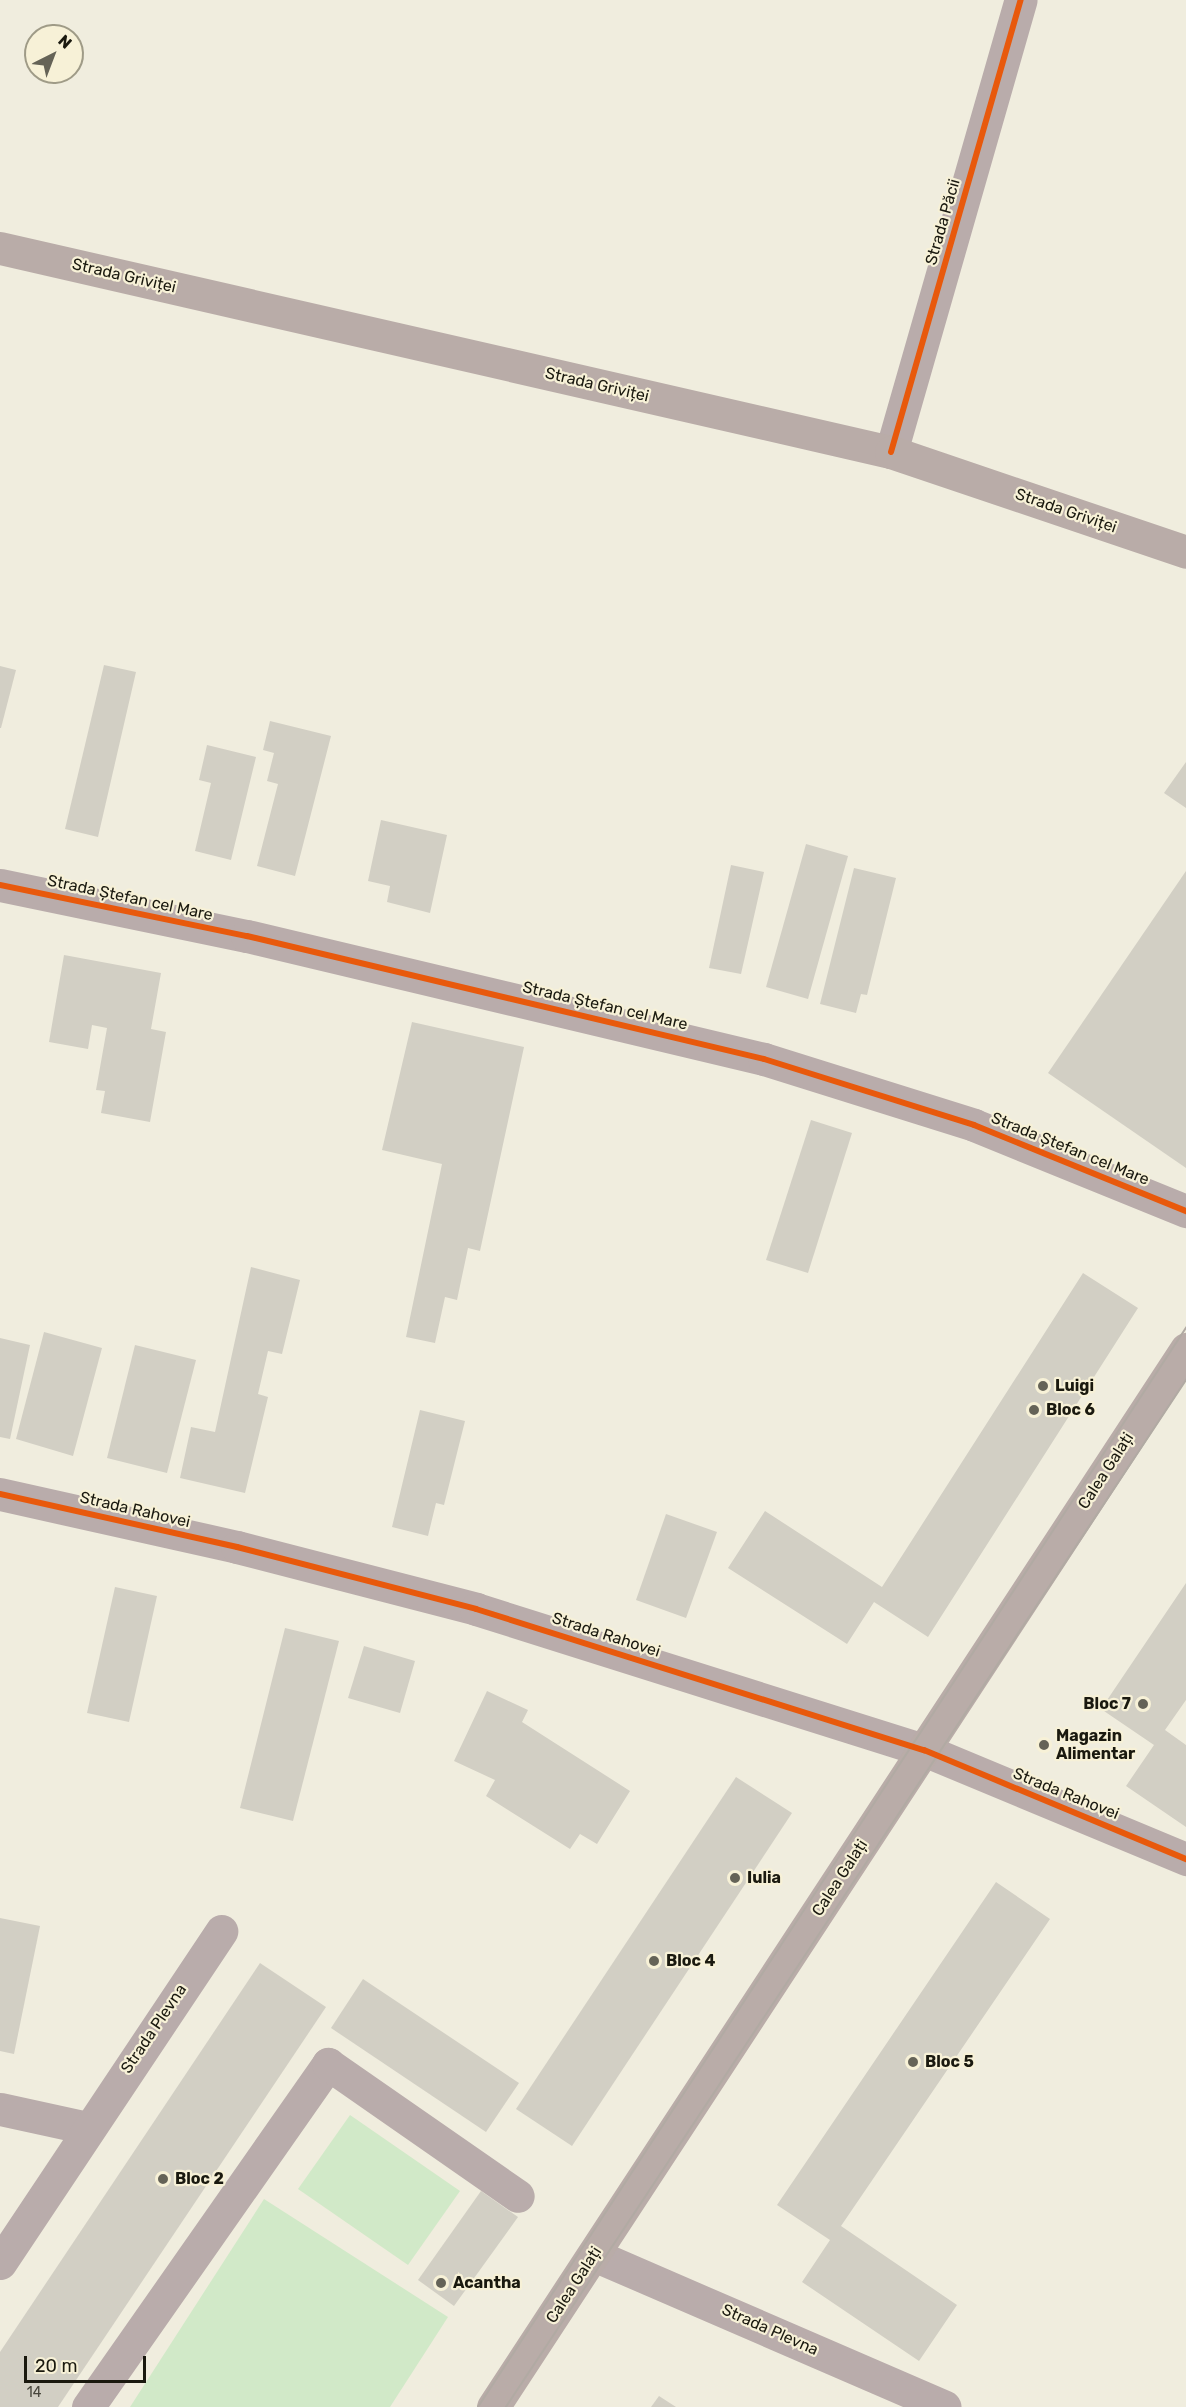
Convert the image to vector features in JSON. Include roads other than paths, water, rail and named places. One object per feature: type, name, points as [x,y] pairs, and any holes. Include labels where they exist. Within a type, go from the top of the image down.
[{"type":"main road","name":"Strada Griviței","points":[[0,248],[891,452],[1186,552]]},
{"type":"main road","name":"Calea Galați","points":[[494,2407],[1186,1348]]},
{"type":"street","name":"Strada Păcii","points":[[891,452],[1021,0]]},
{"type":"street","name":"Strada Ștefan cel Mare","points":[[0,885],[247,936],[764,1059],[974,1125],[1186,1211]]},
{"type":"street","name":"Strada Rahovei","points":[[0,1494],[237,1547],[476,1609],[924,1750],[1186,1858]]},
{"type":"street","name":"Strada Plevna","points":[[0,2263],[221,1931]]},
{"type":"street","points":[[88,2407],[328,2064],[518,2196]]},
{"type":"street","points":[[0,2109],[88,2128]]},
{"type":"street","name":"Strada Plevna","points":[[594,2255],[945,2407]]},
{"type":"tram line","points":[[478,2407],[1186,1328]]},
{"type":"tram line","points":[[506,2407],[1186,1380]]},
{"type":"place","name":"Luigi","points":[[1043,1386]]},
{"type":"place","name":"Bloc 6","points":[[1034,1410]]},
{"type":"place","name":"Bloc 7","points":[[1143,1704]]},
{"type":"place","name":"Magazin Alimentar","points":[[1044,1745]]},
{"type":"place","name":"Iulia","points":[[735,1878]]},
{"type":"place","name":"Bloc 4","points":[[654,1961]]},
{"type":"place","name":"Bloc 5","points":[[913,2062]]},
{"type":"place","name":"Bloc 2","points":[[163,2179]]},
{"type":"place","name":"Acantha","points":[[441,2283]]}]
